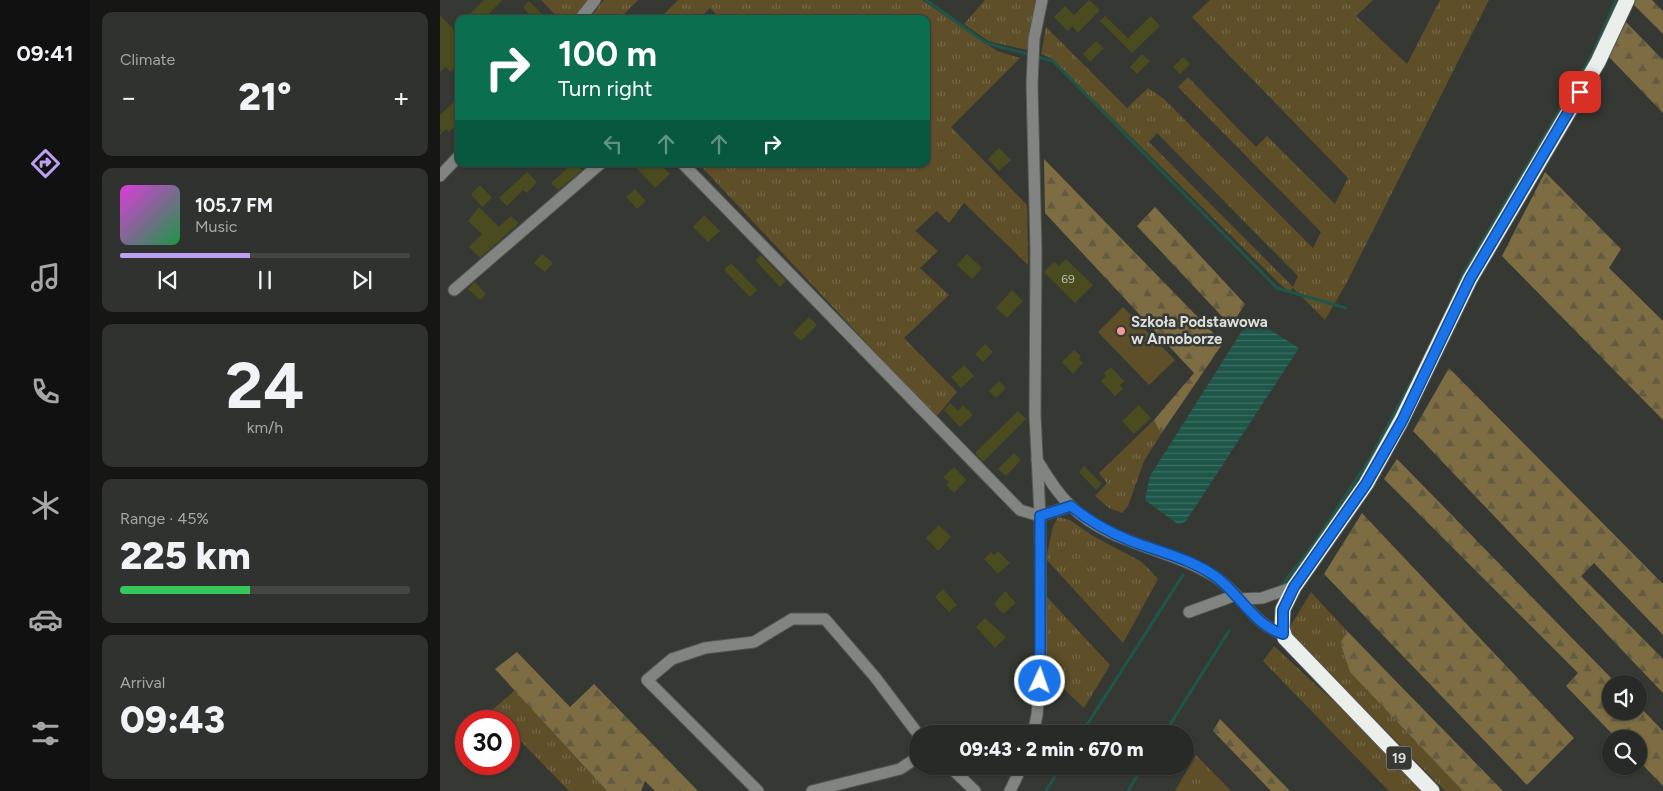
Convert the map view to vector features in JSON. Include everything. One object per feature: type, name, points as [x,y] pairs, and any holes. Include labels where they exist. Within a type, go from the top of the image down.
[{"type":"highway","points":[[1283,634],[1283,610],[1294,587],[1366,484],[1392,437],[1470,279],[1598,62],[1626,0]]},
{"type":"highway","name":"19","points":[[1283,634],[1333,689],[1432,791]]},
{"type":"street","points":[[583,15],[595,0]]},
{"type":"street","points":[[1034,725],[1041,665],[1040,516],[1036,458],[1034,55],[1042,0]]},
{"type":"street","points":[[440,176],[455,160]]},
{"type":"street","points":[[454,290],[597,167]]},
{"type":"street","points":[[687,167],[1008,499],[1024,512],[1040,516],[1071,506]]},
{"type":"street","points":[[1036,458],[1071,506],[1095,524],[1190,563],[1218,579],[1261,622],[1283,634]]},
{"type":"street","points":[[1189,612],[1238,597],[1262,598],[1294,587]]},
{"type":"street","points":[[758,791],[647,680],[672,659],[705,648],[754,642],[792,619],[825,618],[875,677],[911,725]]},
{"type":"street","points":[[812,791],[900,769],[909,762]]},
{"type":"street","points":[[958,775],[975,791]]},
{"type":"street","points":[[1010,791],[1018,775]]},
{"type":"green space","points":[[541,0],[589,0],[578,15],[555,15]]},
{"type":"green space","points":[[604,0],[638,0],[623,15],[592,15]]},
{"type":"green space","points":[[678,0],[922,0],[997,51],[1020,58],[951,127],[1027,205],[1028,265],[964,203],[949,223],[937,211],[915,231],[938,251],[920,268],[949,295],[904,338],[957,392],[936,417],[702,167],[930,167],[930,15],[717,15],[710,8],[703,15],[663,15]]},
{"type":"green space","points":[[985,0],[1037,0],[1027,50],[988,41],[964,24]]},
{"type":"green space","points":[[1210,0],[1373,0],[1356,16],[1407,64],[1440,0],[1489,0],[1347,282],[1325,320],[1293,288],[1289,292],[1281,285],[1051,58],[1041,54],[1046,27],[1127,108],[1148,88],[1164,99],[1313,248],[1321,232],[1178,87],[1188,77],[1256,147],[1267,136],[1335,204],[1348,178],[1192,17]],"holes":[[[1157,133],[1298,276],[1293,287],[1149,142]]]},
{"type":"green space","points":[[1636,0],[1652,0],[1663,11],[1663,34],[1633,4]]},
{"type":"green space","points":[[1626,22],[1663,60],[1663,113],[1609,57]]},
{"type":"green space","points":[[1044,159],[1223,343],[1161,434],[1154,420],[1194,373],[1045,213]]},
{"type":"green space","points":[[1545,172],[1621,249],[1609,268],[1663,321],[1663,420],[1502,256]]},
{"type":"green space","points":[[1155,207],[1245,304],[1231,326],[1137,226]]},
{"type":"green space","points":[[1123,307],[1175,360],[1149,385],[1098,332]]},
{"type":"green space","points":[[1449,368],[1663,584],[1663,635],[1594,563],[1581,576],[1663,659],[1663,693],[1647,675],[1413,431]]},
{"type":"green space","points":[[1154,420],[1161,434],[1144,461],[1128,506],[1122,513],[1109,508],[1095,496],[1107,483],[1099,473]]},
{"type":"green space","points":[[1397,459],[1608,675],[1602,675],[1602,720],[1647,720],[1647,714],[1663,731],[1663,786],[1647,769],[1647,730],[1608,730],[1566,686],[1578,673],[1384,479]]},
{"type":"green space","points":[[1362,513],[1574,738],[1527,785],[1324,574]]},
{"type":"green space","points":[[1058,517],[1070,520],[1093,536],[1142,562],[1158,579],[1123,643],[1046,559],[1053,526]]},
{"type":"green space","points":[[1311,592],[1348,632],[1340,642],[1465,791],[1445,791],[1288,630]]},
{"type":"green space","points":[[1047,597],[1110,665],[1084,708],[1047,673]]},
{"type":"green space","points":[[1348,632],[1503,791],[1463,791],[1350,672],[1340,642]]},
{"type":"green space","points":[[1274,646],[1341,708],[1422,791],[1389,791],[1263,661]]},
{"type":"green space","points":[[517,652],[570,707],[594,684],[698,791],[655,791],[645,781],[641,791],[607,791],[495,669]]},
{"type":"green space","points":[[515,690],[607,791],[569,791],[520,740],[520,710],[492,710]]},
{"type":"green space","points":[[1220,719],[1290,791],[1271,791],[1213,731]]},
{"type":"green space","points":[[1196,755],[1231,791],[1175,791],[1184,775],[1194,775],[1194,758]]},
{"type":"shaded area","points":[[1250,322],[1259,323],[1299,348],[1186,521],[1179,525],[1145,500],[1150,476],[1240,334]]},
{"type":"building","points":[[484,0],[502,0],[488,15],[469,15]]},
{"type":"building","points":[[1089,0],[1100,10],[1078,33],[1072,26],[1068,31],[1054,17],[1065,6],[1074,15]]},
{"type":"building","points":[[529,1],[542,14],[526,15],[528,13],[523,7]]},
{"type":"building","points":[[440,15],[455,31],[455,67],[450,72],[446,67],[440,72]]},
{"type":"building","points":[[1105,16],[1128,38],[1151,16],[1160,26],[1132,53],[1100,21]]},
{"type":"building","points":[[1096,41],[1104,48],[1090,62],[1083,54]]},
{"type":"building","points":[[1142,54],[1150,61],[1137,74],[1130,67]]},
{"type":"building","points":[[1183,57],[1190,64],[1180,74],[1173,67]]},
{"type":"building","points":[[455,101],[455,127],[449,132],[446,129],[440,135],[440,115]]},
{"type":"building","points":[[999,148],[1011,160],[999,171],[988,159]]},
{"type":"building","points":[[569,167],[579,167],[582,170],[558,190],[551,183]]},
{"type":"building","points":[[636,167],[663,167],[670,174],[655,188]]},
{"type":"building","points":[[527,172],[537,182],[527,193],[523,190],[507,206],[499,198]]},
{"type":"building","points":[[480,185],[492,198],[482,207],[471,194]]},
{"type":"building","points":[[635,189],[646,201],[637,209],[626,197]]},
{"type":"building","points":[[479,207],[499,227],[511,216],[519,223],[480,258],[469,247],[482,234],[468,221]]},
{"type":"building","points":[[704,215],[720,231],[708,242],[693,227]]},
{"type":"building","points":[[542,254],[553,263],[545,272],[534,263]]},
{"type":"building","points":[[967,254],[982,268],[972,279],[957,265]]},
{"type":"building","points":[[761,255],[786,281],[780,287],[755,260]]},
{"type":"building","points":[[1066,259],[1093,285],[1075,303],[1044,272],[1054,262],[1059,266]]},
{"type":"building","points":[[731,263],[757,290],[750,297],[724,270]]},
{"type":"building","points":[[475,282],[486,294],[480,300],[468,289]]},
{"type":"building","points":[[1012,290],[1023,301],[1007,318],[996,308]]},
{"type":"building","points":[[809,317],[817,325],[801,341],[793,333]]},
{"type":"building","points":[[985,344],[993,352],[983,362],[975,354]]},
{"type":"building","points":[[1074,350],[1081,356],[1079,359],[1083,363],[1073,374],[1062,362]]},
{"type":"building","points":[[964,365],[974,376],[961,388],[951,377]]},
{"type":"building","points":[[1111,367],[1124,381],[1120,385],[1123,389],[1115,396],[1101,381],[1106,376],[1104,373]]},
{"type":"building","points":[[999,381],[1006,388],[996,398],[989,391]]},
{"type":"building","points":[[950,403],[958,411],[963,405],[973,415],[960,427],[944,410]]},
{"type":"building","points":[[1139,405],[1151,418],[1134,434],[1122,421]]},
{"type":"building","points":[[1018,411],[1026,419],[983,462],[975,453]]},
{"type":"building","points":[[1014,453],[1021,460],[1006,476],[998,469]]},
{"type":"building","points":[[1084,466],[1102,484],[1096,490],[1079,472]]},
{"type":"building","points":[[954,467],[966,480],[954,493],[946,485],[949,482],[943,477]]},
{"type":"building","points":[[939,525],[951,537],[938,551],[926,538]]},
{"type":"building","points":[[998,551],[1010,563],[998,574],[984,559],[991,552],[994,555]]},
{"type":"building","points":[[943,589],[957,605],[949,612],[935,597]]},
{"type":"building","points":[[1005,591],[1016,603],[1003,614],[994,604]]},
{"type":"building","points":[[985,618],[1006,637],[995,648],[976,627]]},
{"type":"waterway","points":[[926,0],[986,43],[1031,55]]},
{"type":"waterway","points":[[1449,306],[1463,274],[1591,57],[1616,0]]},
{"type":"waterway","points":[[1037,57],[1053,61],[1277,288],[1346,308]]},
{"type":"waterway","points":[[1282,585],[1313,545],[1369,460],[1419,368]]},
{"type":"waterway","points":[[1087,725],[1183,575]]},
{"type":"waterway","points":[[1170,725],[1229,631]]},
{"type":"waterway","points":[[1046,791],[1056,775]]},
{"type":"waterway","points":[[1128,791],[1138,775]]},
{"type":"place","name":"Szkoła Podstawowa w Annoborze","points":[[1121,331]]},
{"type":"route","points":[[1040,681],[1040,516],[1071,506],[1095,524],[1131,541],[1182,559],[1218,579],[1240,598],[1261,622],[1283,634],[1283,610],[1294,587],[1366,484],[1402,421],[1470,279],[1580,92]]}]
